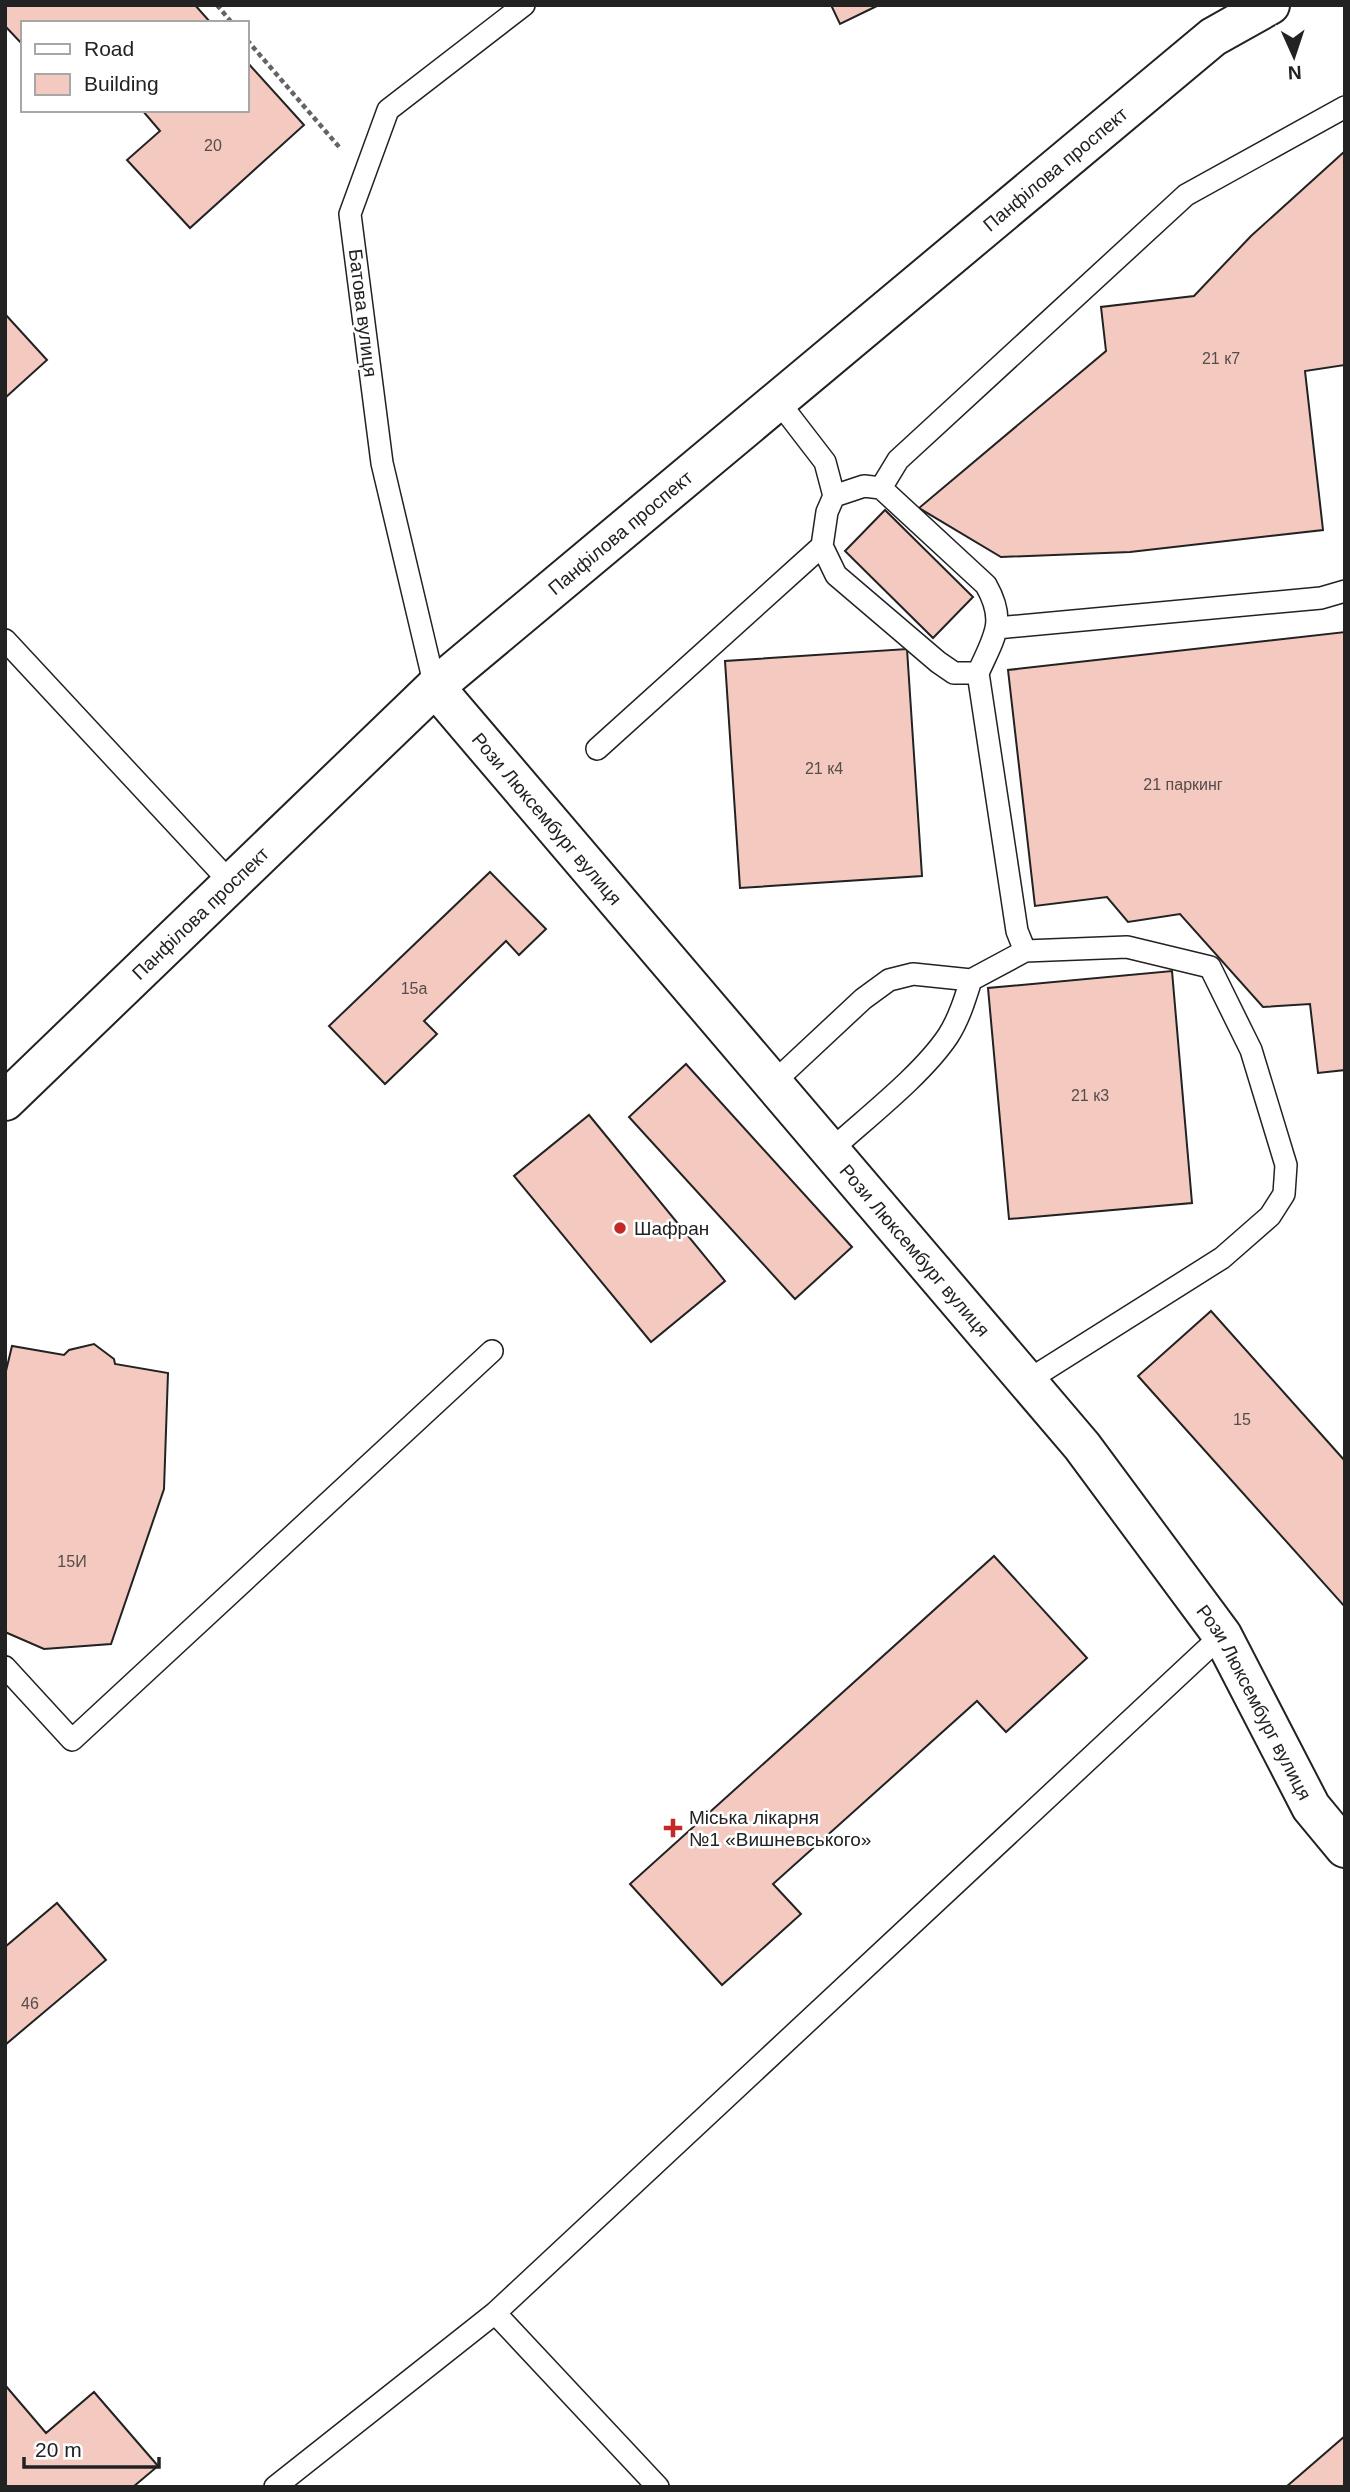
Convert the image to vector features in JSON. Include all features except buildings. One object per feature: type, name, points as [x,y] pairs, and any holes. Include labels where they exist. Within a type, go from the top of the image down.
[{"type":"main road","name":"Панфілова проспект","points":[[5,1101],[435,687],[1213,37],[1270,5]]},
{"type":"main road","name":"Рози Люксембург вулиця","points":[[435,687],[1083,1446],[1222,1635],[1311,1807],[1345,1848]]},
{"type":"lane","name":"Батова вулиця","points":[[435,687],[382,464],[350,214],[388,110],[524,5]]},
{"type":"lane","points":[[881,488],[898,460],[1186,195],[1345,107]]},
{"type":"lane","points":[[778,401],[825,462],[834,495],[827,512],[822,546],[836,575],[938,662],[954,673],[978,673]]},
{"type":"lane","points":[[834,495],[864,486],[881,488],[986,584],[997,604],[997,628],[978,673],[1017,930],[1025,951]]},
{"type":"lane","points":[[597,749],[822,546]]},
{"type":"lane","points":[[997,628],[1321,598],[1345,591]]},
{"type":"lane","points":[[5,640],[231,883]]},
{"type":"lane","points":[[773,1083],[863,999],[890,980],[913,974],[971,980],[1025,951],[1128,947],[1210,967],[1251,1050],[1286,1165],[1284,1194],[1270,1216],[1222,1258],[1027,1381]]},
{"type":"lane","points":[[830,1151],[923,1064],[947,1037],[959,1015],[971,980]]},
{"type":"lane","points":[[5,1667],[72,1740],[492,1351]]},
{"type":"lane","points":[[275,2487],[495,2314],[1222,1635]]},
{"type":"lane","points":[[495,2314],[658,2487]]},
{"type":"path","points":[[217,5],[230,21]]},
{"type":"path","points":[[248,41],[364,176]]},
{"type":"place","name":"Шафран","points":[[620,1228]]},
{"type":"place","name":"Міська лікарня №1 «Вишневського»","points":[[673,1828]]}]
